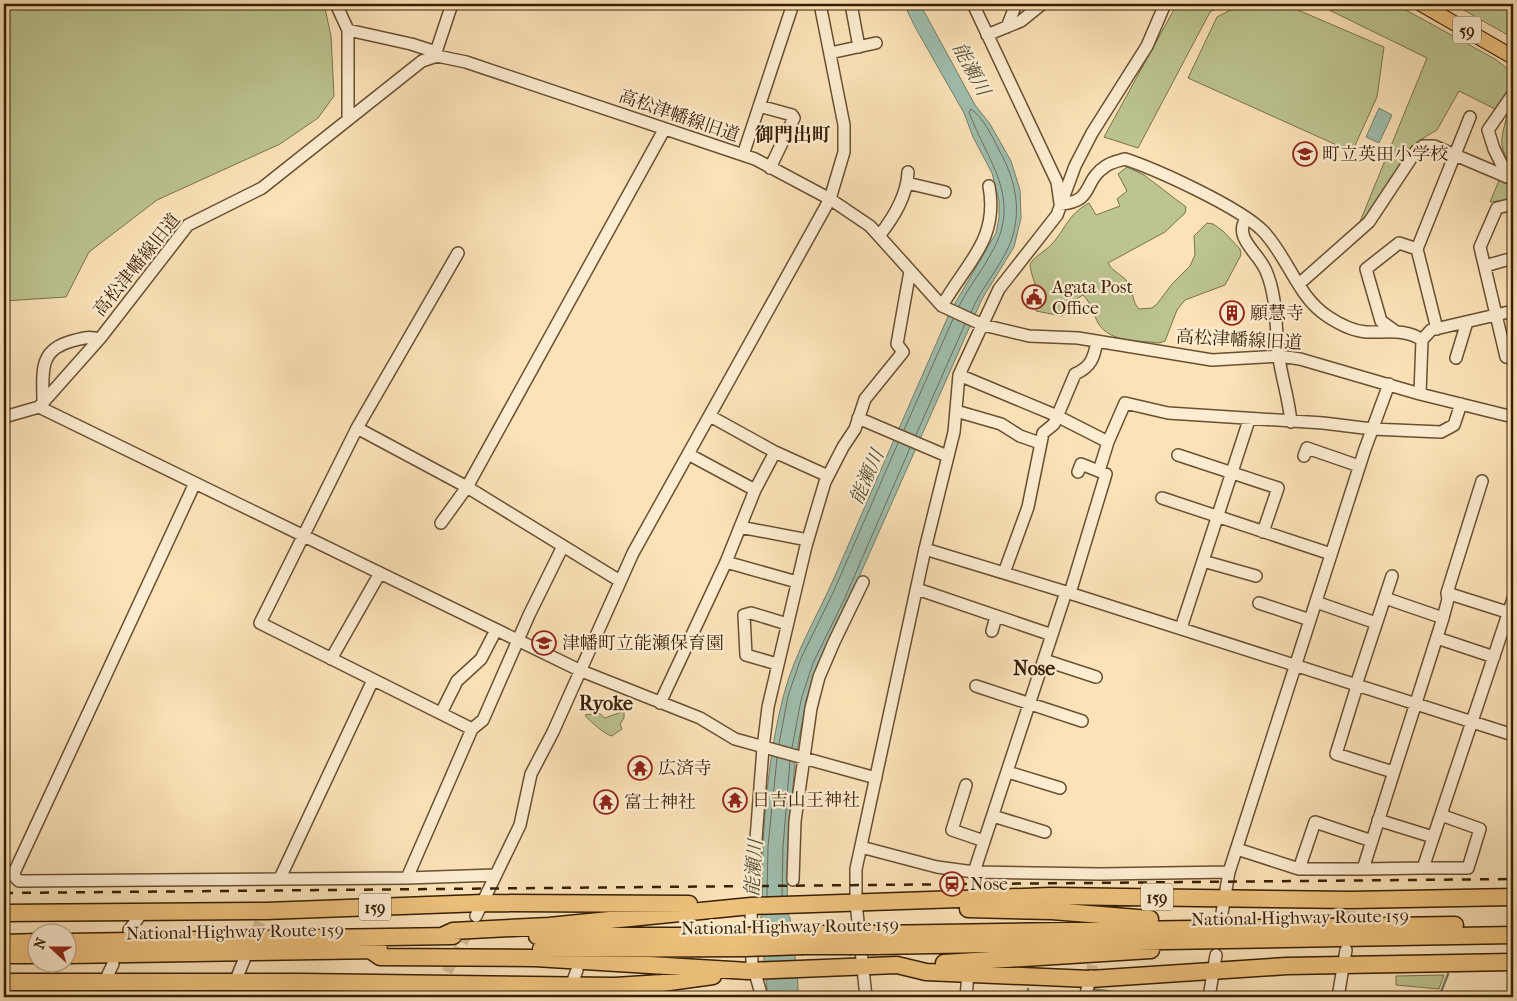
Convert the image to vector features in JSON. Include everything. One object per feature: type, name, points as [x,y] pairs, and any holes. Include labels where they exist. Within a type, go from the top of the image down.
[{"type":"highway","name":"159","points":[[4,914],[142,913],[263,916],[479,909],[576,911],[715,904],[802,906],[1051,896],[1101,902],[1223,906],[1350,906],[1513,896]]},
{"type":"highway","name":"159","points":[[873,902],[910,908],[1052,911],[1194,921],[1290,920],[1296,926]]},
{"type":"highway","name":"159","points":[[442,936],[453,931],[549,926],[751,906]]},
{"type":"highway","name":"National Highway Route 159","points":[[875,940],[1296,926],[1513,924]]},
{"type":"highway","name":"National Highway Route 159","points":[[78,955],[803,940],[1232,939],[1513,935]]},
{"type":"highway","name":"National Highway Route 159","points":[[78,942],[442,936],[746,942]]},
{"type":"highway","name":"159","points":[[4,982],[235,982],[445,977],[615,986],[662,983],[753,971],[862,964],[897,965],[1138,952],[1222,944],[1232,939]]},
{"type":"highway","points":[[4,943],[28,942]]},
{"type":"highway","name":"159","points":[[370,950],[380,956],[535,958],[753,971]]},
{"type":"highway","points":[[4,956],[28,955]]},
{"type":"highway","name":"159","points":[[897,965],[926,972],[1090,977],[1215,962],[1345,957],[1513,962]]},
{"type":"main road","name":"59","points":[[1421,4],[1513,56]]},
{"type":"street","points":[[336,4],[348,30],[348,118]]},
{"type":"street","points":[[348,30],[411,44],[436,54],[452,4]]},
{"type":"street","points":[[743,155],[793,4]]},
{"type":"street","points":[[479,909],[520,825],[531,774],[633,553],[830,199],[844,152],[844,125],[820,4]]},
{"type":"street","points":[[851,4],[860,47]]},
{"type":"street","points":[[973,4],[1057,182],[1060,204]]},
{"type":"street","points":[[1007,27],[1016,4]]},
{"type":"street","points":[[987,35],[1030,15],[1042,4]]},
{"type":"street","points":[[866,997],[856,903],[856,869],[917,589],[954,432],[959,375],[980,324],[999,289],[1057,215],[1075,166],[1092,133],[1147,46],[1165,4]]},
{"type":"street","points":[[830,53],[876,43]]},
{"type":"street","name":"高松津幡線旧道","points":[[41,405],[99,339],[188,226],[262,188],[422,61],[436,54],[466,62],[743,155],[770,168],[830,199],[870,226],[944,307],[980,324],[1029,336],[1097,341],[1212,360],[1279,356],[1300,359],[1420,394],[1513,417]]},
{"type":"street","points":[[1510,179],[1494,149],[1488,130],[1513,94]]},
{"type":"street","points":[[759,106],[792,115],[794,118],[770,168]]},
{"type":"street","points":[[1437,329],[1417,249],[1470,117]]},
{"type":"street","points":[[441,523],[466,487],[664,130]]},
{"type":"street","points":[[1299,284],[1369,222],[1416,151],[1424,146],[1434,146],[1510,179]]},
{"type":"street","points":[[1060,204],[1074,203],[1084,197],[1092,180],[1106,166],[1125,159],[1143,165],[1246,218],[1262,231],[1313,304],[1326,316],[1346,327],[1365,332],[1395,331],[1417,336],[1422,340]]},
{"type":"street","points":[[879,236],[901,202],[907,177],[945,192]]},
{"type":"street","points":[[944,307],[986,236],[992,215],[990,186]]},
{"type":"street","points":[[1513,204],[1497,208],[1480,247],[1506,357],[1513,356]]},
{"type":"street","points":[[1246,218],[1241,226],[1241,233],[1261,260],[1272,288],[1279,356],[1291,422]]},
{"type":"street","points":[[1395,331],[1381,321],[1366,269],[1399,242],[1417,249]]},
{"type":"street","points":[[458,253],[357,428],[260,624],[472,729]]},
{"type":"street","points":[[1485,266],[1513,258]]},
{"type":"street","points":[[753,878],[765,749],[777,664],[797,582],[828,476],[855,429],[865,399],[903,352],[897,344],[910,272]]},
{"type":"street","points":[[1420,394],[1422,340],[1432,330],[1513,311]]},
{"type":"street","points":[[1456,358],[1467,322]]},
{"type":"street","points":[[41,405],[46,360],[52,348],[58,344],[89,336],[99,339]]},
{"type":"street","points":[[1004,573],[1028,507],[1043,433],[1054,424],[1056,415],[1075,374],[1086,369],[1094,358],[1097,341]]},
{"type":"street","points":[[959,375],[1056,415],[1108,442]]},
{"type":"street","points":[[1223,906],[1229,872],[1372,429],[1389,384]]},
{"type":"street","points":[[1099,471],[1108,442],[1125,403],[1168,414],[1372,429],[1441,432],[1454,425],[1461,404]]},
{"type":"street","points":[[4,417],[41,405],[194,483],[580,670],[700,718],[735,739],[765,749],[876,778]]},
{"type":"street","points":[[956,411],[1001,424],[1020,436],[1040,443]]},
{"type":"street","points":[[710,416],[774,452],[828,476]]},
{"type":"street","points":[[858,418],[947,456]]},
{"type":"street","points":[[1181,628],[1249,420]]},
{"type":"street","points":[[357,428],[466,487],[620,581]]},
{"type":"street","points":[[1304,456],[1307,448],[1360,466]]},
{"type":"street","points":[[660,703],[726,562],[755,490],[774,452]]},
{"type":"street","points":[[688,454],[755,490]]},
{"type":"street","points":[[1178,455],[1278,488],[1263,532]]},
{"type":"street","points":[[974,872],[1106,474],[1081,464],[1078,472]]},
{"type":"street","points":[[1363,869],[1414,703],[1444,618],[1448,599],[1446,593],[1482,481]]},
{"type":"street","points":[[194,483],[13,874],[18,880],[407,878],[496,875]]},
{"type":"street","points":[[1162,498],[1332,554]]},
{"type":"street","points":[[740,527],[808,540]]},
{"type":"street","points":[[407,878],[472,729],[482,720],[519,642],[529,615],[563,546]]},
{"type":"street","points":[[926,549],[1068,592],[1513,735]]},
{"type":"street","points":[[1203,561],[1256,576]]},
{"type":"street","points":[[726,562],[797,582]]},
{"type":"street","points":[[331,659],[380,573]]},
{"type":"street","points":[[1392,576],[1336,754],[1393,772]]},
{"type":"street","points":[[793,880],[795,821],[811,708],[819,677],[863,582]]},
{"type":"street","points":[[917,589],[1052,635]]},
{"type":"street","points":[[1446,593],[1511,613]]},
{"type":"street","points":[[1384,598],[1444,618]]},
{"type":"street","points":[[1423,868],[1471,722],[1511,613],[1513,599]]},
{"type":"street","points":[[1316,602],[1376,623]]},
{"type":"street","points":[[1259,603],[1310,620]]},
{"type":"street","points":[[777,664],[746,654],[744,615],[751,614],[787,624]]},
{"type":"street","points":[[992,631],[996,616]]},
{"type":"street","points":[[441,713],[457,681],[481,660],[496,630]]},
{"type":"street","points":[[1437,638],[1494,657]]},
{"type":"street","points":[[1044,660],[1096,677]]},
{"type":"street","points":[[280,878],[373,680]]},
{"type":"street","points":[[976,686],[1082,721]]},
{"type":"street","points":[[1008,772],[1060,788]]},
{"type":"street","points":[[966,785],[952,830],[984,841]]},
{"type":"street","points":[[1236,850],[1299,869],[1468,868],[1480,829],[1441,815]]},
{"type":"street","points":[[993,816],[1045,832]]},
{"type":"street","points":[[1378,820],[1434,837]]},
{"type":"street","points":[[1299,869],[1315,822],[1372,841]]},
{"type":"street","points":[[861,847],[937,867],[974,872],[1101,874],[1229,872]]},
{"type":"street","points":[[751,906],[753,971],[762,997]]},
{"type":"street","points":[[129,930],[142,913]]},
{"type":"street","points":[[1338,997],[1345,957]]},
{"type":"street","points":[[235,982],[244,960]]},
{"type":"street","points":[[1209,997],[1215,962]]},
{"type":"street","points":[[104,983],[114,964]]},
{"type":"street","points":[[966,997],[968,974]]},
{"type":"street","points":[[1085,997],[1090,977]]},
{"type":"green space","points":[[4,4],[324,4],[331,36],[334,96],[318,118],[280,144],[157,200],[89,252],[66,297],[4,301]]},
{"type":"green space","points":[[1177,4],[1225,4],[1210,12],[1138,148],[1104,137]]},
{"type":"green space","points":[[1242,4],[1284,4],[1384,47],[1377,97],[1352,152],[1188,78],[1217,17]]},
{"type":"green space","points":[[1317,4],[1395,4],[1495,59],[1513,73],[1513,165],[1502,147],[1502,136],[1507,115],[1459,91],[1437,130],[1420,140],[1367,219],[1359,224],[1427,58]]},
{"type":"green space","points":[[1453,4],[1513,4],[1513,38]]},
{"type":"green space","points":[[1127,167],[1144,175],[1186,207],[1185,213],[1165,232],[1108,263],[1128,283],[1135,304],[1139,309],[1152,308],[1157,304],[1172,284],[1190,266],[1195,255],[1194,236],[1207,223],[1213,224],[1223,231],[1240,249],[1241,255],[1225,285],[1185,300],[1177,310],[1165,341],[1159,343],[1125,339],[1110,334],[1098,323],[1083,295],[1073,301],[1069,310],[1062,316],[1036,311],[1038,299],[1030,264],[1051,245],[1071,217],[1089,203],[1096,215],[1120,206],[1117,199],[1127,191],[1118,174]]},
{"type":"green space","points":[[1500,178],[1513,187],[1513,199],[1490,202]]},
{"type":"green space","points":[[624,712],[624,718],[620,724],[622,729],[612,736],[585,715],[599,713],[605,718]]},
{"type":"green space","points":[[1444,975],[1439,989],[1396,985],[1396,976]]},
{"type":"water","points":[[904,4],[920,4],[975,105],[990,124],[1011,161],[1020,190],[1021,218],[1014,247],[982,299],[848,602],[818,665],[806,701],[795,761],[788,848],[787,913],[790,918],[798,997],[772,997],[767,989],[760,919],[763,912],[764,831],[769,773],[784,694],[800,648],[835,576],[950,312],[996,233],[999,218],[999,201],[992,173],[973,137],[964,113]]},
{"type":"water","points":[[1379,108],[1392,115],[1379,143],[1366,137]]},
{"type":"waterway","points":[[1439,997],[1448,974]]},
{"type":"waterway","points":[[1027,997],[1028,989]]},
{"type":"waterway","points":[[1092,989],[1147,997]]},
{"type":"waterway","points":[[102,994],[223,993]]},
{"type":"waterway","points":[[303,997],[305,994],[365,993]]},
{"type":"waterway","points":[[233,997],[297,995],[296,997]]},
{"type":"tunnel","points":[[1348,932],[1350,911]]},
{"type":"tunnel","points":[[251,945],[260,922]]},
{"type":"tunnel","points":[[447,972],[471,926]]},
{"type":"tunnel","points":[[1091,976],[1095,948]]},
{"type":"railway","points":[[4,893],[1513,879]]},
{"type":"place","name":"町立英田小学校","points":[[1305,154]]},
{"type":"place","name":"Agata Post Office","points":[[1034,297]]},
{"type":"place","name":"願慧寺","points":[[1232,313]]},
{"type":"place","name":"津幡町立能瀬保育園","points":[[544,643]]},
{"type":"place","name":"広済寺","points":[[640,768]]},
{"type":"place","name":"日吉山王神社","points":[[735,800]]},
{"type":"place","name":"富士神社","points":[[606,802]]},
{"type":"place","name":"Nose","points":[[952,884]]},
{"type":"district","name":"御門出町","points":[[793,135]]},
{"type":"district","name":"Nose","points":[[1034,668]]},
{"type":"district","name":"Ryoke","points":[[606,703]]},
{"type":"water label","name":"能瀬川","points":[[971,69]]},
{"type":"water label","name":"能瀬川","points":[[867,477]]},
{"type":"water label","name":"能瀬川","points":[[754,868]]}]
